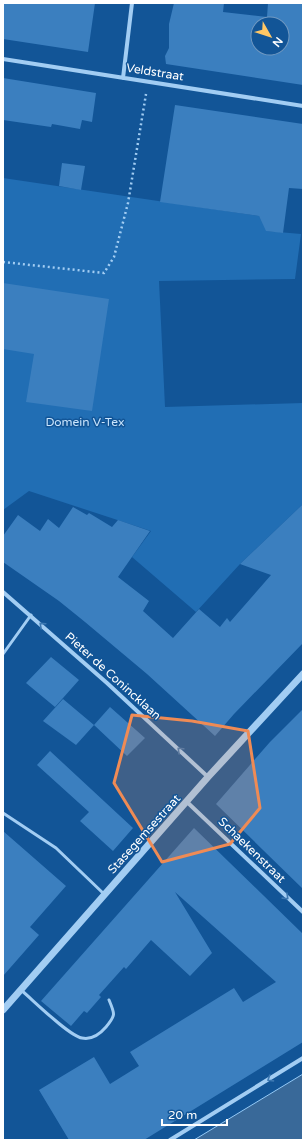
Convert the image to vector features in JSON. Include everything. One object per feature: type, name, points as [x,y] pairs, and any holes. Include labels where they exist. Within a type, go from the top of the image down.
[{"type":"street","points":[[123,78],[132,3]]},
{"type":"street","name":"Veldstraat","points":[[3,59],[303,106]]},
{"type":"street","name":"Pieter de Conincklaan","points":[[3,592],[31,615],[208,777]]},
{"type":"street","name":"Stasegemsestraat","points":[[3,1010],[208,777],[303,674]]},
{"type":"street","name":"Schaekenstraat","points":[[187,802],[303,912]]},
{"type":"street","points":[[170,1140],[303,1058]]},
{"type":"lane","points":[[3,654],[31,615]]},
{"type":"lane","points":[[3,813],[56,848],[104,895]]},
{"type":"lane","points":[[21,990],[71,1032],[82,1038],[94,1037],[101,1034],[114,1018],[114,1012],[109,1000]]},
{"type":"path","points":[[3,262],[104,273],[114,257],[128,203],[148,82]]},
{"type":"highlighted area","points":[[132,715],[192,721],[248,731],[260,808],[230,844],[162,862],[114,783]]},
{"type":"green space","name":"Domein V-Tex","points":[[3,178],[259,216],[267,231],[301,234],[295,279],[159,281],[165,407],[303,403],[303,504],[240,564],[196,612],[132,557],[151,531],[29,491],[3,510]]},
{"type":"shaded area","points":[[303,1074],[303,1140],[194,1140]]},
{"type":"building","points":[[3,3],[95,3],[88,52],[3,39]]},
{"type":"building","points":[[174,3],[224,3],[223,12],[258,16],[250,16],[250,56],[290,56],[290,16],[267,16],[268,3],[303,3],[303,85],[166,64],[165,56],[169,48],[169,24]]},
{"type":"building","points":[[3,78],[96,93],[92,122],[82,120],[80,129],[52,124],[51,127],[3,120]]},
{"type":"building","points":[[175,105],[303,124],[303,189],[289,188],[283,233],[266,231],[259,216],[160,202]]},
{"type":"building","points":[[62,163],[85,166],[81,190],[59,186]]},
{"type":"building","points":[[3,283],[109,299],[92,411],[26,402],[34,354],[3,349]]},
{"type":"building","points":[[303,504],[303,643],[234,714],[215,736],[147,674],[85,622],[59,601],[3,562],[3,536],[18,515],[40,531],[48,519],[59,528],[73,507],[87,515],[89,513],[112,527],[118,520],[150,531],[118,577],[149,601],[143,611],[173,638],[199,609],[220,627],[227,618],[230,622],[271,575],[240,564]]},
{"type":"building","points":[[51,657],[79,680],[55,707],[26,683]]},
{"type":"building","points":[[63,699],[94,725],[76,745],[43,721]]},
{"type":"building","points":[[110,707],[145,738],[127,756],[94,725]]},
{"type":"building","points":[[303,709],[303,889],[216,804],[270,742]]},
{"type":"building","points":[[50,751],[133,828],[113,851],[80,821],[89,812],[37,765]]},
{"type":"building","points":[[194,828],[303,934],[303,1042],[144,1140],[69,1140],[39,1090],[94,1057],[110,1084],[139,1066],[130,1052],[234,988],[243,1002],[276,982],[175,892],[212,953],[190,976],[151,940],[126,969],[124,967],[99,995],[101,997],[87,1013],[84,1011],[71,1026],[41,1001]]},
{"type":"building","points":[[3,831],[66,886],[30,927],[39,935],[3,976]]}]
